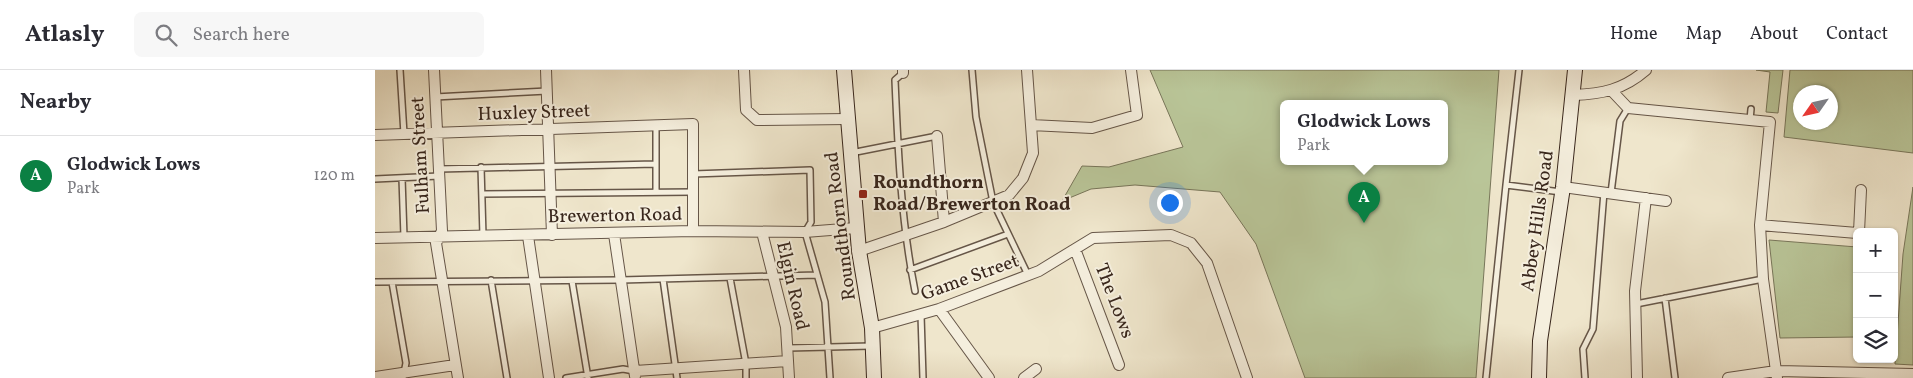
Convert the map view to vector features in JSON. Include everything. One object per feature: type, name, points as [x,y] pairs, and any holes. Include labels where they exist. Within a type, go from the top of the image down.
[{"type":"street","name":"Fulham Street","points":[[434,70],[442,231],[436,243],[457,378]]},
{"type":"street","points":[[547,70],[552,234]]},
{"type":"street","points":[[744,70],[746,110],[757,120],[848,119]]},
{"type":"street","name":"Roundthorn Road","points":[[844,70],[856,228],[872,328],[874,378]]},
{"type":"street","points":[[859,251],[904,237],[1009,195],[1023,178],[1033,153],[1027,70]]},
{"type":"street","points":[[1031,125],[1093,128],[1137,115],[1131,70]]},
{"type":"street","name":"Abbey Hills Road","points":[[1539,378],[1540,341],[1562,190],[1575,70]]},
{"type":"street","points":[[1573,95],[1602,94],[1636,78],[1646,70]]},
{"type":"street","points":[[1611,90],[1628,108],[1770,122],[1760,225],[1763,279],[1777,375]]},
{"type":"street","name":"Huxley Street","points":[[375,135],[693,124],[693,174]]},
{"type":"street","points":[[937,136],[944,222]]},
{"type":"street","points":[[693,174],[693,232]]},
{"type":"street","points":[[1562,190],[1608,193],[1666,201]]},
{"type":"street","points":[[1858,228],[1861,190]]},
{"type":"street","points":[[1637,378],[1635,304],[1646,198]]},
{"type":"street","points":[[1760,225],[1853,232]]},
{"type":"street","name":"Brewerton Road","points":[[375,238],[693,232],[805,232],[856,228]]},
{"type":"street","name":"Elgin Road","points":[[762,232],[786,327],[789,378]]},
{"type":"street","points":[[614,234],[635,375],[676,373],[788,361]]},
{"type":"street","points":[[528,236],[549,378]]},
{"type":"street","name":"Game Street","points":[[872,328],[939,309],[1028,276],[1093,238],[1171,236],[1191,243],[1207,263],[1247,378]]},
{"type":"street","name":"The Lows","points":[[1075,249],[1119,365]]},
{"type":"street","points":[[939,309],[989,378]]},
{"type":"street","points":[[375,377],[404,375],[455,365]]},
{"type":"street","points":[[1024,378],[1037,369]]},
{"type":"street","points":[[1728,378],[1777,375],[1913,374]]},
{"type":"lane","points":[[400,70],[403,134]]},
{"type":"lane","points":[[972,70],[976,117],[993,202],[1028,276]]},
{"type":"lane","points":[[1486,378],[1519,70]]},
{"type":"lane","points":[[903,72],[895,80],[897,146],[904,237],[915,291]]},
{"type":"lane","points":[[435,97],[547,91]]},
{"type":"lane","points":[[1585,378],[1583,349],[1593,329],[1608,193],[1620,121],[1628,108]]},
{"type":"lane","points":[[1750,120],[1751,109]]},
{"type":"lane","points":[[656,126],[656,192]]},
{"type":"lane","points":[[851,154],[897,146],[937,136]]},
{"type":"lane","points":[[375,179],[402,178],[481,167],[655,164]]},
{"type":"lane","points":[[481,167],[483,236]]},
{"type":"lane","points":[[693,174],[810,170],[811,222],[805,232],[825,302],[830,378]]},
{"type":"lane","points":[[402,178],[404,237]]},
{"type":"lane","points":[[1506,185],[1562,190]]},
{"type":"lane","points":[[482,194],[693,192]]},
{"type":"lane","points":[[910,270],[1008,234]]},
{"type":"lane","points":[[375,282],[663,280],[817,275]]},
{"type":"lane","points":[[730,278],[746,364],[746,378]]},
{"type":"lane","points":[[1635,304],[1763,279]]},
{"type":"lane","points":[[491,280],[507,378]]},
{"type":"lane","points":[[663,280],[676,373]]},
{"type":"lane","points":[[571,281],[588,376]]},
{"type":"lane","points":[[392,282],[406,363],[404,375]]},
{"type":"lane","points":[[1665,298],[1675,378]]},
{"type":"lane","points":[[921,315],[923,378]]},
{"type":"lane","points":[[787,348],[874,346]]},
{"type":"lane","points":[[566,378],[623,369],[635,375]]},
{"type":"green space","points":[[1150,70],[1499,70],[1476,378],[1305,378],[1256,244],[1220,192],[1135,185],[1091,189],[1062,201],[1082,166],[1109,167],[1183,147]]},
{"type":"green space","points":[[1756,70],[1783,70],[1778,113],[1766,112],[1770,72]]},
{"type":"green space","points":[[1790,70],[1913,70],[1913,153],[1784,137]]},
{"type":"green space","points":[[1913,187],[1913,365],[1895,364],[1898,363],[1898,323],[1903,254]]},
{"type":"green space","points":[[1769,240],[1853,247],[1853,337],[1780,338]]},
{"type":"place","name":"Roundthorn Road/Brewerton Road","points":[[863,194]]},
{"type":"place","name":"Glodwick Lows","points":[[1364,223]]}]
